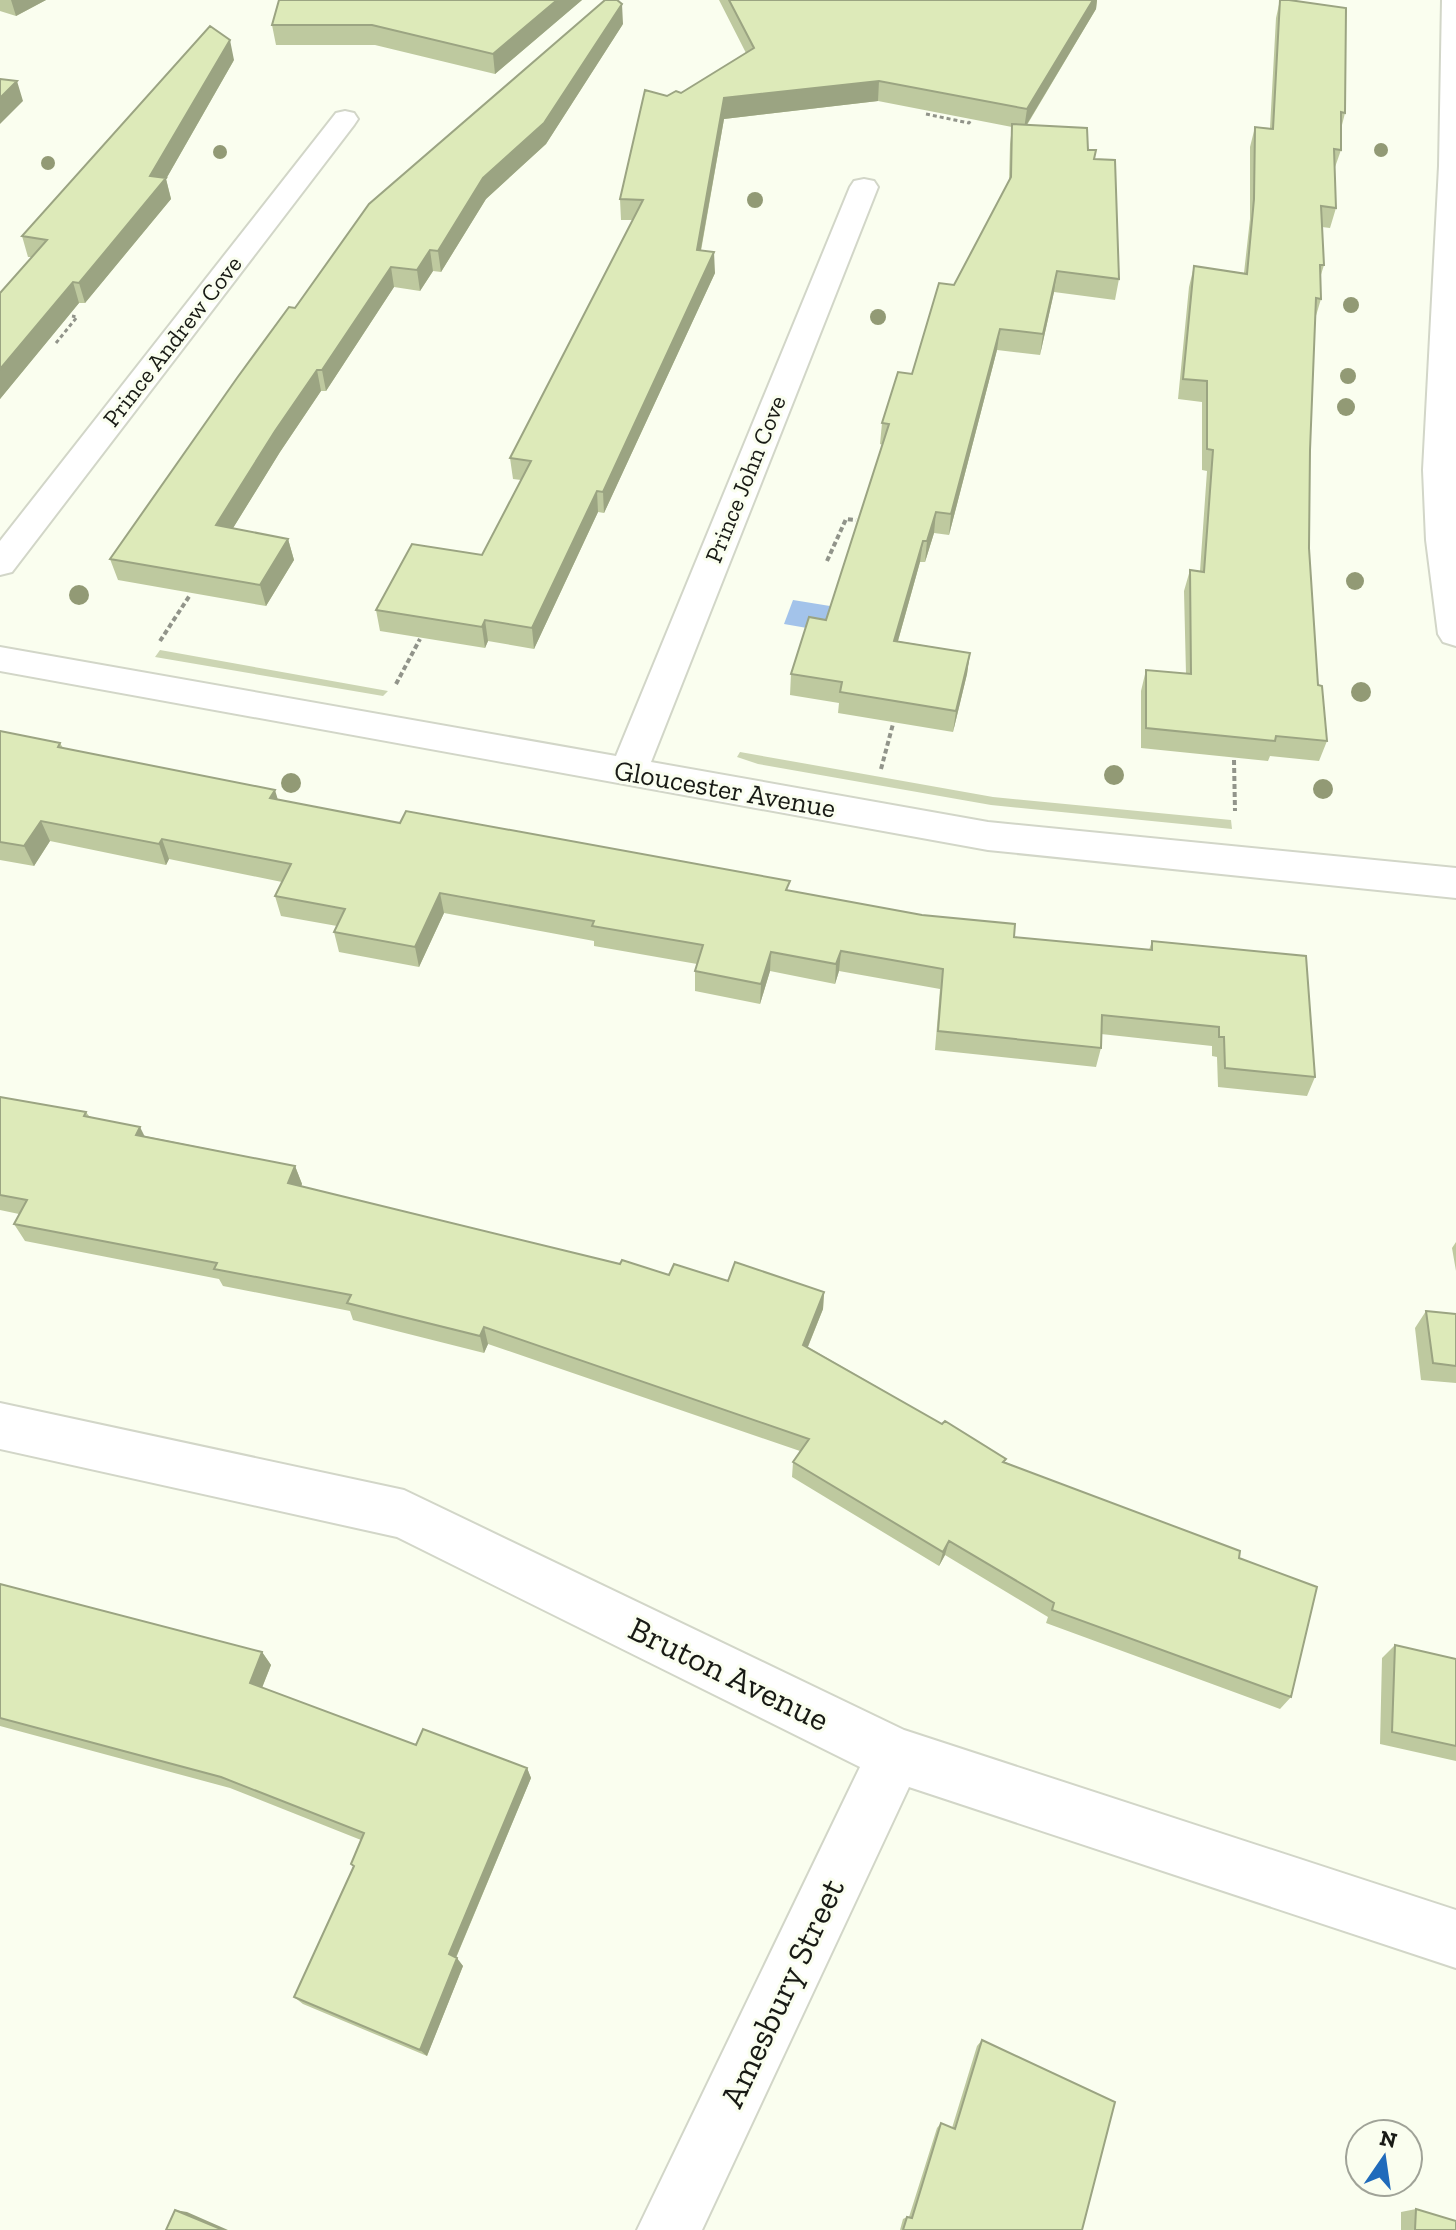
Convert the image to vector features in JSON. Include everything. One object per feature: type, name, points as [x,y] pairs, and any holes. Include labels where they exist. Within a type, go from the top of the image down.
[{"type":"street","points":[[1454,0],[1453,166],[1439,441],[1440,501],[1456,634]]},
{"type":"street","name":"Prince Andrew Cove","points":[[0,564],[345,119]]},
{"type":"street","name":"Prince John Cove","points":[[628,772],[864,187]]},
{"type":"street","name":"Gloucester Avenue","points":[[0,659],[988,836],[1456,883]]},
{"type":"street","name":"Bruton Avenue","points":[[0,1426],[404,1514],[895,1755],[1456,1939]]},
{"type":"street","name":"Amesbury Street","points":[[669,2230],[895,1755]]},
{"type":"path","points":[[926,114],[969,123],[971,120]]},
{"type":"path","points":[[56,343],[77,317],[72,316]]},
{"type":"path","points":[[827,561],[846,519],[856,520]]},
{"type":"path","points":[[158,645],[190,595]]},
{"type":"path","points":[[395,687],[420,639]]},
{"type":"path","points":[[880,772],[893,724]]},
{"type":"path","points":[[1234,760],[1235,816]]},
{"type":"green space","points":[[160,650],[388,691],[383,696],[155,657]]},
{"type":"green space","points":[[740,752],[993,797],[1231,820],[1232,829],[991,805],[758,764],[737,757]]},
{"type":"water","points":[[793,600],[867,612],[859,637],[784,624]]},
{"type":"building","points":[[279,0],[557,0],[493,54],[372,25],[272,25]]},
{"type":"building","points":[[605,0],[617,0],[622,4],[544,123],[483,178],[438,251],[430,250],[417,270],[391,267],[322,370],[317,370],[275,431],[216,525],[288,539],[260,585],[110,559],[237,378],[289,307],[295,308],[369,204]]},
{"type":"building","points":[[729,0],[1093,0],[1027,109],[879,81],[724,98],[697,250],[714,252],[603,492],[597,491],[532,628],[485,620],[482,627],[376,610],[412,544],[482,555],[531,461],[510,458],[643,200],[620,199],[645,90],[667,96],[676,91],[681,93],[754,48]]},
{"type":"building","points":[[1280,0],[1346,8],[1345,113],[1341,112],[1341,150],[1334,149],[1336,208],[1321,206],[1324,265],[1320,265],[1321,299],[1316,298],[1310,450],[1309,548],[1318,685],[1322,686],[1327,741],[1276,736],[1275,741],[1146,728],[1146,670],[1191,674],[1190,570],[1204,572],[1213,450],[1207,449],[1207,381],[1183,379],[1194,266],[1247,274],[1254,199],[1255,127],[1273,129]]},
{"type":"building","points":[[210,26],[230,40],[150,176],[166,178],[79,283],[73,282],[0,369],[0,293],[47,240],[22,236]]},
{"type":"building","points":[[0,79],[17,81],[0,98]]},
{"type":"building","points":[[1012,124],[1087,128],[1088,150],[1096,150],[1094,159],[1115,160],[1119,279],[1057,271],[1043,334],[1000,329],[951,514],[936,512],[927,541],[923,541],[894,641],[970,653],[956,711],[840,692],[842,682],[791,674],[809,617],[826,620],[889,424],[882,423],[898,372],[912,374],[939,283],[954,285],[1011,177]]},
{"type":"building","points":[[0,731],[60,743],[58,747],[275,790],[270,798],[400,823],[406,811],[790,881],[786,890],[922,915],[1015,924],[1014,937],[1152,950],[1152,941],[1306,956],[1315,1077],[1225,1068],[1224,1037],[1219,1037],[1219,1027],[1102,1015],[1101,1048],[938,1031],[943,969],[841,951],[836,964],[771,952],[761,984],[695,971],[703,945],[592,926],[594,921],[440,893],[415,947],[334,932],[345,909],[275,896],[291,864],[162,839],[159,844],[41,821],[24,846],[0,842]]},
{"type":"building","points":[[0,1097],[86,1112],[84,1116],[140,1127],[136,1135],[295,1166],[288,1183],[620,1264],[622,1260],[669,1275],[674,1264],[728,1281],[735,1262],[824,1292],[803,1345],[942,1424],[945,1421],[1006,1459],[1003,1462],[1240,1551],[1239,1558],[1317,1587],[1291,1697],[1052,1610],[1054,1603],[949,1541],[943,1552],[793,1462],[809,1439],[484,1327],[480,1336],[347,1303],[351,1295],[214,1269],[217,1263],[14,1224],[27,1200],[0,1195]]},
{"type":"building","points":[[1426,1311],[1456,1314],[1456,1366],[1433,1363]]},
{"type":"building","points":[[0,1584],[262,1652],[250,1683],[416,1745],[423,1729],[527,1768],[449,1954],[457,1958],[420,2050],[294,1997],[354,1866],[351,1864],[364,1833],[221,1777],[0,1718]]},
{"type":"building","points":[[1395,1645],[1456,1659],[1456,1746],[1392,1732]]},
{"type":"building","points":[[982,2040],[1115,2102],[1082,2230],[903,2230],[907,2217],[912,2218],[941,2123],[955,2129]]},
{"type":"building","points":[[1416,2209],[1456,2221],[1456,2230],[1415,2230]]},
{"type":"building","points":[[175,2210],[223,2230],[166,2230]]}]
